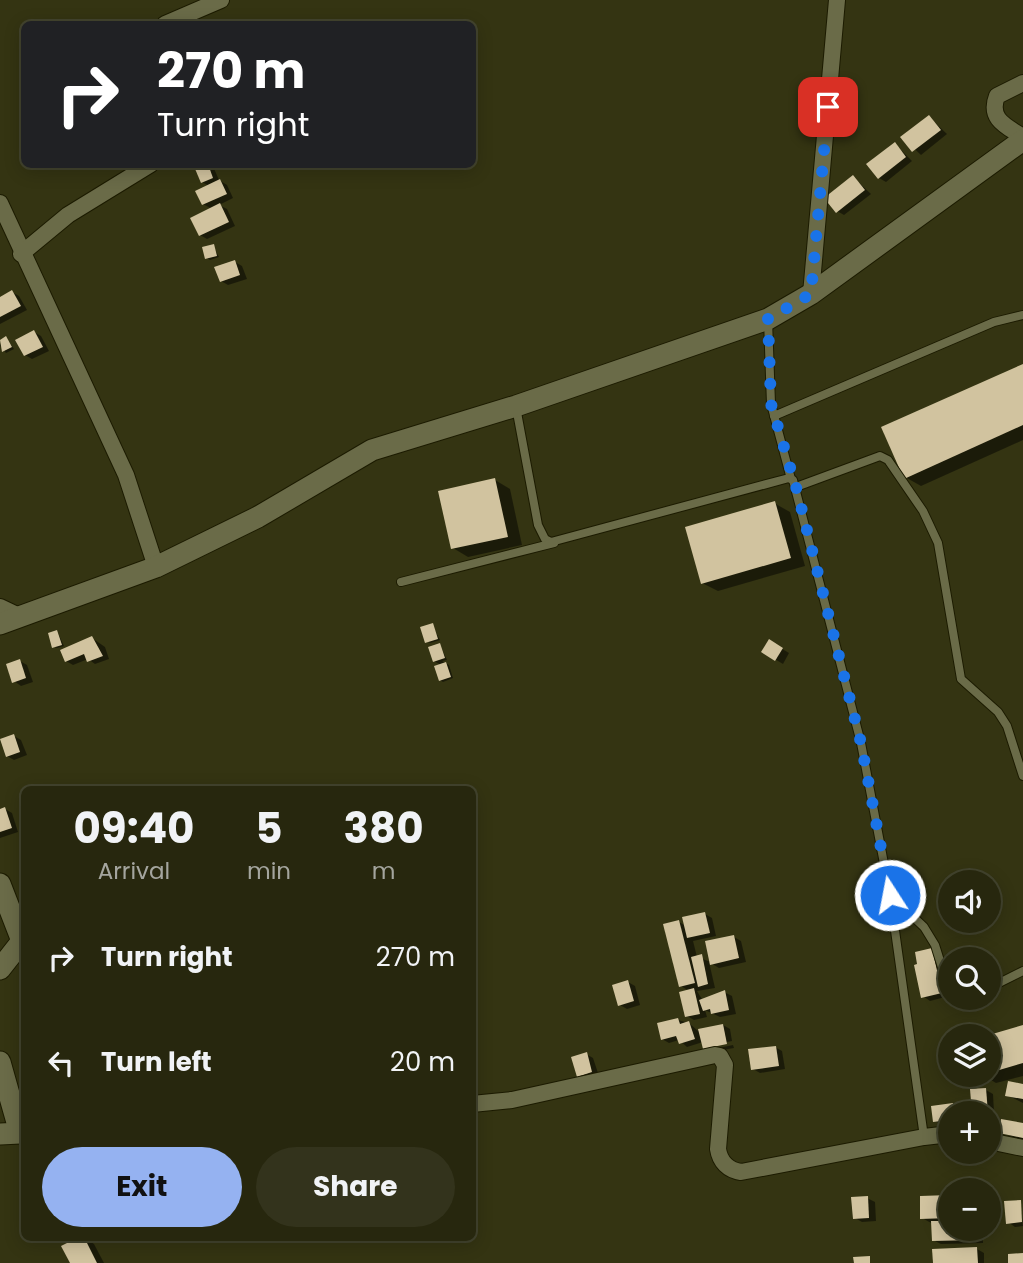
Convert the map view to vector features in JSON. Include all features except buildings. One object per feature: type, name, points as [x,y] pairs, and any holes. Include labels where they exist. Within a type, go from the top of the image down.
[{"type":"street","points":[[173,21],[221,0]]},
{"type":"street","points":[[811,294],[837,0]]},
{"type":"street","points":[[0,624],[156,567],[258,517],[372,450],[516,406],[768,319],[811,294],[1023,139],[998,121],[994,110],[997,96],[1023,83]]},
{"type":"street","points":[[21,254],[68,215],[144,168]]},
{"type":"street","points":[[0,203],[21,254],[126,475],[156,567]]},
{"type":"street","points":[[0,607],[21,617]]},
{"type":"street","points":[[0,884],[21,935]]},
{"type":"street","points":[[0,969],[21,943]]},
{"type":"street","points":[[476,1104],[512,1100],[715,1055],[720,1056],[725,1065],[719,1157],[731,1170],[741,1172],[938,1136]]},
{"type":"street","points":[[0,1062],[15,1133]]},
{"type":"street","points":[[1001,1143],[1023,1148]]},
{"type":"lane","points":[[774,416],[994,322],[1023,314]]},
{"type":"lane","points":[[768,319],[768,362],[774,416],[861,743],[890,895],[924,1137]]},
{"type":"lane","points":[[516,406],[538,526],[545,539],[557,543]]},
{"type":"lane","points":[[401,582],[793,483],[880,456],[888,460],[923,511],[938,543],[961,679],[998,712],[1007,726],[1023,776]]},
{"type":"lane","points":[[890,895],[930,936],[938,958]]},
{"type":"lane","points":[[1001,982],[1023,971]]},
{"type":"route","points":[[828,107],[811,294],[768,319],[771,404],[791,479],[796,487],[861,743],[890,895]]}]
